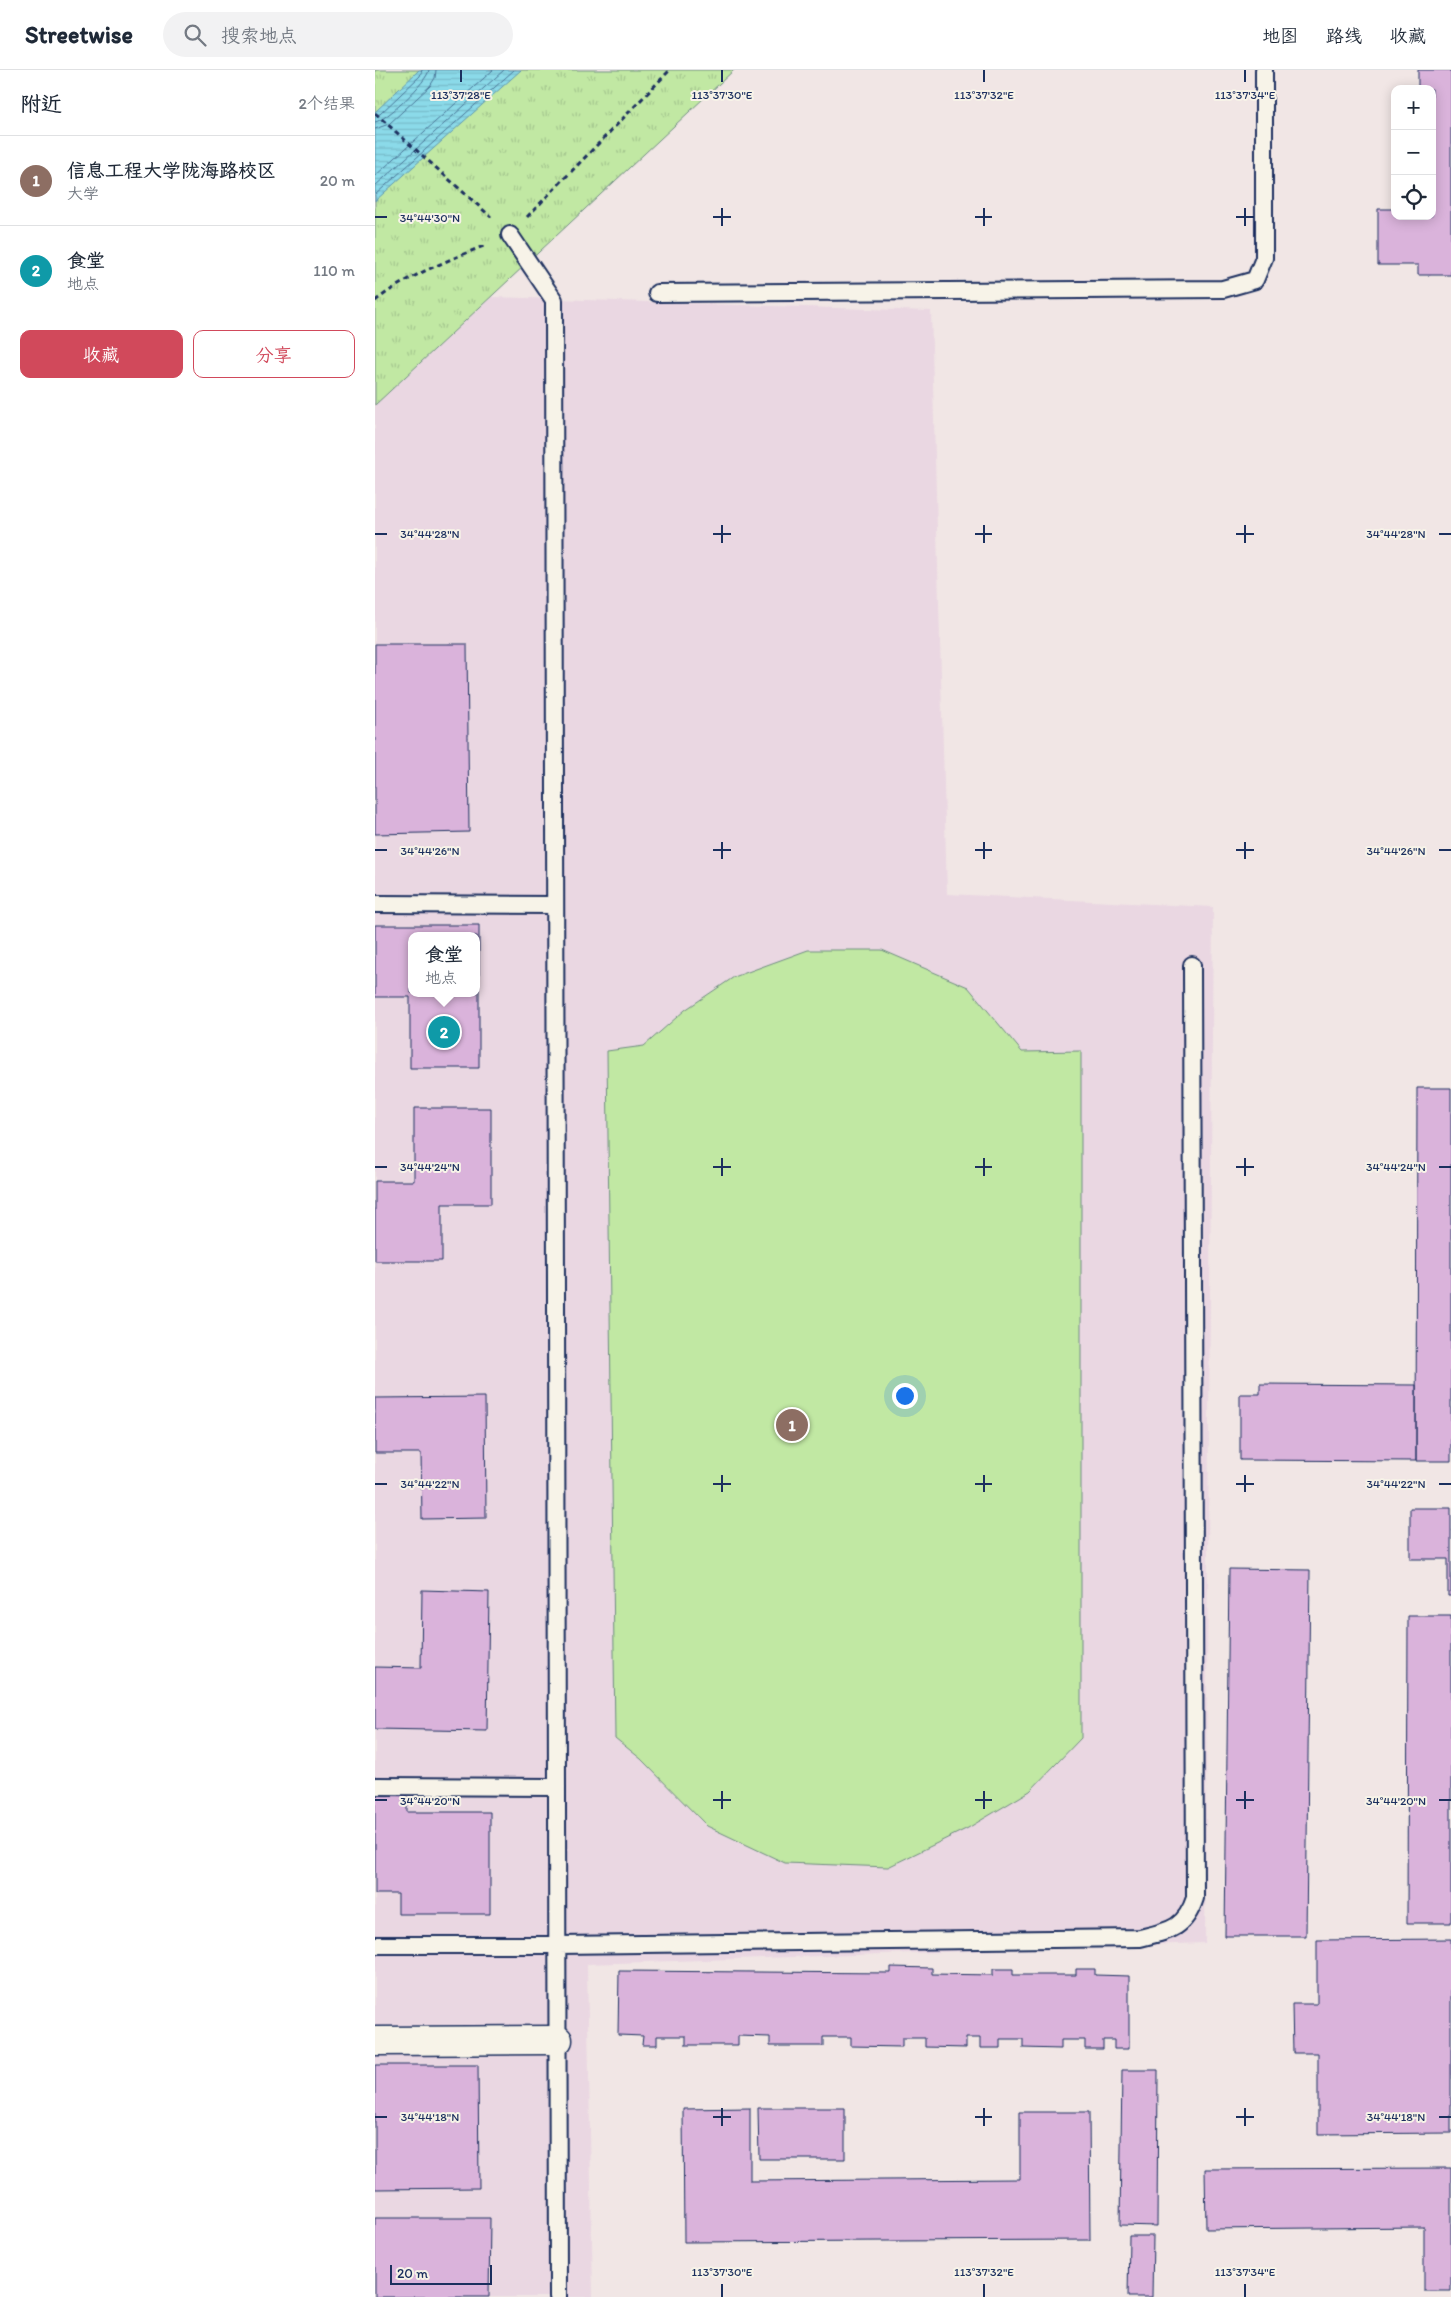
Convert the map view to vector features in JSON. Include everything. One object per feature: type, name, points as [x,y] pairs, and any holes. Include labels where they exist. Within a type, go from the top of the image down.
[{"type":"street","points":[[375,2041],[558,2040]]},
{"type":"lane","points":[[657,293],[1223,289],[1255,280],[1264,258],[1264,70]]},
{"type":"lane","points":[[510,235],[554,300],[558,2297]]},
{"type":"lane","points":[[375,904],[555,905]]},
{"type":"lane","points":[[375,1945],[558,1946],[1141,1938],[1174,1930],[1190,1913],[1195,1898],[1192,965]]},
{"type":"lane","points":[[375,1786],[557,1787]]},
{"type":"path","points":[[375,300],[393,287],[422,271],[510,235],[670,70]]},
{"type":"path","points":[[375,113],[463,190],[510,235]]},
{"type":"shaded area","points":[[491,297],[931,311],[947,894],[1213,907],[1205,1943],[587,1964],[593,2297],[375,2297],[375,405]]},
{"type":"green space","points":[[375,70],[734,70],[375,405]]},
{"type":"green space","points":[[808,950],[882,950],[968,987],[1022,1052],[1081,1051],[1081,1738],[1030,1791],[968,1828],[888,1867],[785,1863],[707,1826],[641,1759],[615,1738],[607,1051],[644,1046],[685,1010],[734,977]]},
{"type":"water","points":[[419,70],[521,70],[375,201],[375,112]]},
{"type":"building","points":[[1418,70],[1451,70],[1451,275],[1418,275],[1418,265],[1378,265],[1378,209],[1391,209],[1391,220],[1436,220],[1436,85],[1418,85]]},
{"type":"building","points":[[375,644],[467,644],[469,832],[375,834]]},
{"type":"building","points":[[375,925],[479,925],[479,932],[408,932],[408,997],[375,997]]},
{"type":"building","points":[[410,997],[479,997],[479,1068],[410,1068]]},
{"type":"building","points":[[1417,1088],[1451,1088],[1451,1461],[1416,1461]]},
{"type":"building","points":[[414,1108],[491,1108],[491,1204],[442,1204],[442,1261],[375,1261],[375,1181],[414,1181]]},
{"type":"building","points":[[1260,1384],[1416,1385],[1416,1461],[1240,1460],[1240,1394],[1260,1394]]},
{"type":"building","points":[[485,1397],[486,1518],[422,1519],[421,1453],[375,1453],[375,1398]]},
{"type":"building","points":[[1410,1508],[1451,1508],[1451,1596],[1448,1596],[1448,1559],[1410,1559]]},
{"type":"building","points":[[1229,1569],[1310,1570],[1306,1936],[1225,1936]]},
{"type":"building","points":[[422,1590],[489,1592],[487,1731],[375,1729],[375,1667],[421,1668]]},
{"type":"building","points":[[1408,1616],[1451,1616],[1451,1923],[1407,1923]]},
{"type":"building","points":[[375,1795],[407,1795],[407,1812],[490,1812],[490,1914],[398,1914],[398,1894],[375,1894]]},
{"type":"building","points":[[1451,1939],[1451,2133],[1318,2134],[1318,2053],[1293,2053],[1292,2004],[1317,2004],[1317,1940]]},
{"type":"building","points":[[891,1967],[932,1968],[932,1974],[993,1975],[993,1969],[1013,1969],[1013,1975],[1076,1975],[1076,1969],[1095,1969],[1095,1975],[1129,1976],[1129,2049],[1114,2049],[1114,2040],[1103,2040],[1103,2049],[1085,2049],[1085,2040],[1061,2040],[1061,2049],[1023,2048],[1023,2039],[1000,2039],[1000,2048],[980,2048],[980,2038],[966,2038],[966,2048],[925,2047],[925,2038],[902,2038],[902,2047],[851,2046],[851,2037],[823,2037],[823,2046],[770,2046],[770,2037],[738,2036],[738,2045],[686,2045],[686,2036],[657,2036],[657,2045],[642,2045],[643,2036],[618,2035],[619,1971],[891,1973]]},
{"type":"building","points":[[375,2065],[478,2065],[479,2188],[375,2189]]},
{"type":"building","points":[[1122,2070],[1158,2070],[1157,2226],[1120,2225]]},
{"type":"building","points":[[750,2108],[750,2181],[1020,2179],[1020,2112],[1089,2112],[1090,2240],[684,2242],[683,2109]]},
{"type":"building","points":[[758,2108],[845,2108],[845,2159],[759,2159]]},
{"type":"building","points":[[1451,2168],[1451,2291],[1424,2291],[1424,2227],[1206,2229],[1205,2169]]},
{"type":"building","points":[[375,2218],[490,2218],[489,2297],[375,2297]]},
{"type":"building","points":[[1129,2236],[1153,2236],[1152,2297],[1128,2297]]},
{"type":"place","name":"食堂","points":[[444,1032]]},
{"type":"place","name":"信息工程大学陇海路校区","points":[[792,1425]]}]
